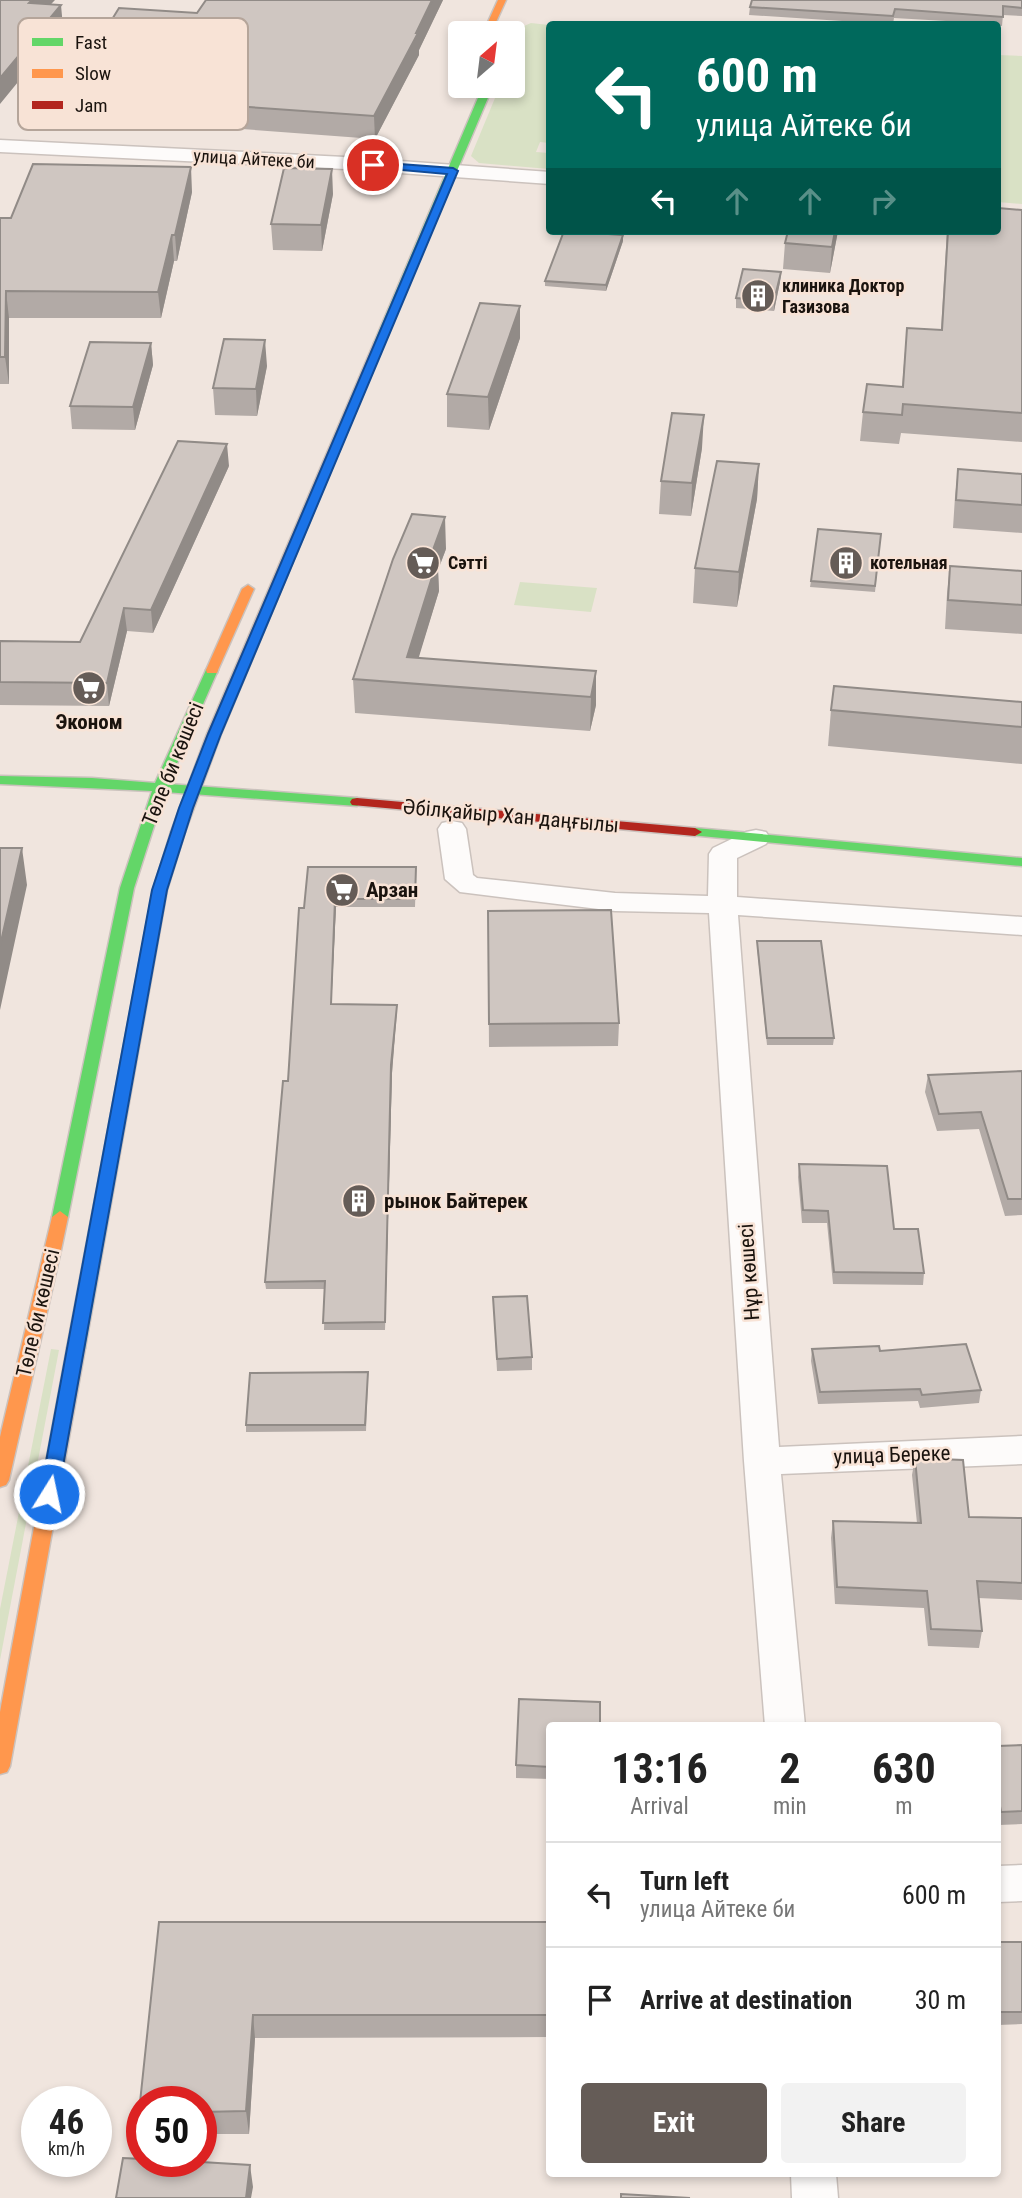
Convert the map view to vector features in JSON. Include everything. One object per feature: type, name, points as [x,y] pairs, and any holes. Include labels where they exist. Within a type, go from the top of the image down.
[{"type":"main road","points":[[492,21],[502,0]]},
{"type":"main road","name":"Төле би көшесі","points":[[0,1766],[160,890],[192,808],[193,789],[483,98]]},
{"type":"main road","name":"Төле би көшесі","points":[[0,1480],[11,1424],[43,1303],[127,888],[148,805],[160,787],[257,568]]},
{"type":"main road","name":"Әбілқайыр Хан даңғылы","points":[[0,780],[193,789],[733,850],[1022,862]]},
{"type":"main road","points":[[148,805],[192,808]]},
{"type":"street","name":"улица Айтеке би","points":[[0,146],[546,178]]},
{"type":"street","points":[[452,829],[459,879],[470,886],[615,902],[723,905],[1022,926]]},
{"type":"street","name":"Нұр көшесі","points":[[733,850],[721,879],[762,1461],[785,1722]]},
{"type":"street","name":"улица Береке","points":[[762,1461],[1022,1450]]},
{"type":"street","points":[[1001,1884],[1022,1883]]},
{"type":"street","points":[[814,2177],[815,2198]]},
{"type":"green space","points":[[531,23],[546,25],[546,143],[540,142],[536,152],[546,153],[546,169],[479,163],[471,156],[495,98],[525,98],[525,26]]},
{"type":"green space","points":[[1001,55],[1022,56],[1022,204],[1001,202]]},
{"type":"green space","points":[[520,582],[597,588],[591,612],[514,605]]},
{"type":"green space","points":[[51,1349],[59,1350],[0,1660],[0,1609]]},
{"type":"building","points":[[0,0],[32,0],[29,3],[61,5],[50,18],[18,18],[18,56],[0,78]]},
{"type":"building","points":[[206,0],[432,0],[418,33],[374,116],[248,107],[248,18],[113,18],[119,8],[197,13]]},
{"type":"building","points":[[752,0],[1022,0],[1022,8],[1003,6],[1003,17],[895,9],[893,16],[750,7]]},
{"type":"building","points":[[33,164],[191,167],[158,292],[6,291],[5,357],[0,357],[0,218],[11,218]]},
{"type":"building","points":[[284,168],[332,169],[321,225],[271,224]]},
{"type":"building","points":[[1001,208],[1022,210],[1022,413],[903,404],[902,415],[863,412],[867,384],[903,387],[907,328],[942,330],[948,235],[1001,235]]},
{"type":"building","points":[[562,235],[623,235],[606,285],[545,281]]},
{"type":"building","points":[[787,235],[834,235],[832,247],[785,243]]},
{"type":"building","points":[[743,269],[781,272],[774,301],[736,298]]},
{"type":"building","points":[[480,303],[520,306],[488,397],[447,394]]},
{"type":"building","points":[[224,339],[265,340],[256,389],[213,388]]},
{"type":"building","points":[[90,342],[151,343],[133,407],[70,406]]},
{"type":"building","points":[[672,413],[704,415],[692,483],[661,481]]},
{"type":"building","points":[[178,441],[227,444],[151,610],[124,608],[107,683],[0,682],[0,641],[80,642]]},
{"type":"building","points":[[717,461],[759,464],[739,572],[695,568]]},
{"type":"building","points":[[958,469],[1022,474],[1022,505],[956,500]]},
{"type":"building","points":[[412,514],[445,517],[430,558],[438,558],[407,657],[596,671],[591,697],[353,679],[393,559]]},
{"type":"building","name":"котельная","points":[[818,529],[881,534],[875,586],[811,581]]},
{"type":"building","points":[[950,566],[1022,571],[1022,605],[948,600]]},
{"type":"building","points":[[834,686],[1022,702],[1022,727],[831,710]]},
{"type":"building","points":[[0,848],[22,848],[0,946]]},
{"type":"building","points":[[308,867],[416,867],[415,899],[335,899],[331,1004],[397,1005],[391,1065],[385,1322],[323,1323],[325,1281],[265,1282],[283,1081],[288,1081],[299,908],[304,908]]},
{"type":"building","points":[[611,910],[619,1023],[489,1024],[488,911]]},
{"type":"building","points":[[757,941],[821,941],[834,1038],[767,1038]]},
{"type":"building","points":[[1022,1071],[1022,1199],[1008,1199],[981,1112],[939,1114],[928,1075]]},
{"type":"building","points":[[799,1164],[887,1166],[894,1229],[918,1229],[924,1273],[834,1272],[828,1211],[803,1210]]},
{"type":"building","points":[[527,1296],[532,1357],[497,1359],[493,1297]]},
{"type":"building","points":[[966,1344],[981,1390],[922,1395],[920,1389],[820,1392],[812,1349],[879,1346],[880,1351]]},
{"type":"building","points":[[368,1372],[365,1425],[246,1425],[250,1373]]},
{"type":"building","points":[[915,1458],[963,1460],[969,1517],[1022,1518],[1022,1583],[977,1581],[982,1631],[931,1629],[927,1591],[837,1587],[833,1521],[921,1523]]},
{"type":"building","points":[[519,1699],[600,1702],[600,1722],[546,1722],[546,1767],[516,1765]]},
{"type":"building","points":[[1022,1745],[1022,1811],[1001,1812],[1001,1746]]},
{"type":"building","points":[[159,1922],[546,1922],[546,2015],[253,2015],[246,2111],[217,2112],[217,2086],[142,2086]]},
{"type":"building","points":[[1001,1942],[1022,1942],[1022,2012],[1001,2012]]},
{"type":"building","points":[[123,2158],[126,2158],[126,2177],[217,2177],[217,2163],[250,2165],[246,2198],[116,2198]]},
{"type":"building","points":[[621,2194],[690,2198],[621,2198]]},
{"type":"traffic: fast","points":[[379,343],[483,98]]},
{"type":"traffic: fast","points":[[60,1217],[127,888],[160,787],[212,670]]},
{"type":"traffic: fast","points":[[0,780],[92,782],[357,802]]},
{"type":"traffic: fast","points":[[76,1348],[160,890],[178,832]]},
{"type":"traffic: fast","points":[[695,832],[1022,862]]},
{"type":"traffic: slow","points":[[492,21],[502,0]]},
{"type":"traffic: slow","points":[[178,832],[214,734],[379,343]]},
{"type":"traffic: slow","points":[[212,670],[248,589]]},
{"type":"traffic: slow","points":[[0,1480],[60,1217]]},
{"type":"traffic: slow","points":[[0,1766],[76,1348]]},
{"type":"traffic: jam","points":[[357,802],[695,832]]},
{"type":"place","name":"клиника Доктор Газизова","points":[[758,296]]},
{"type":"place","name":"Cәтті","points":[[423,563]]},
{"type":"place","name":"котельная","points":[[846,563]]},
{"type":"place","name":"Эконом","points":[[89,688]]},
{"type":"place","name":"Арзан","points":[[342,890]]},
{"type":"place","name":"рынок Байтерек","points":[[359,1201]]},
{"type":"route","points":[[49,1494],[160,890],[186,808],[214,734],[453,171],[373,165]]}]
